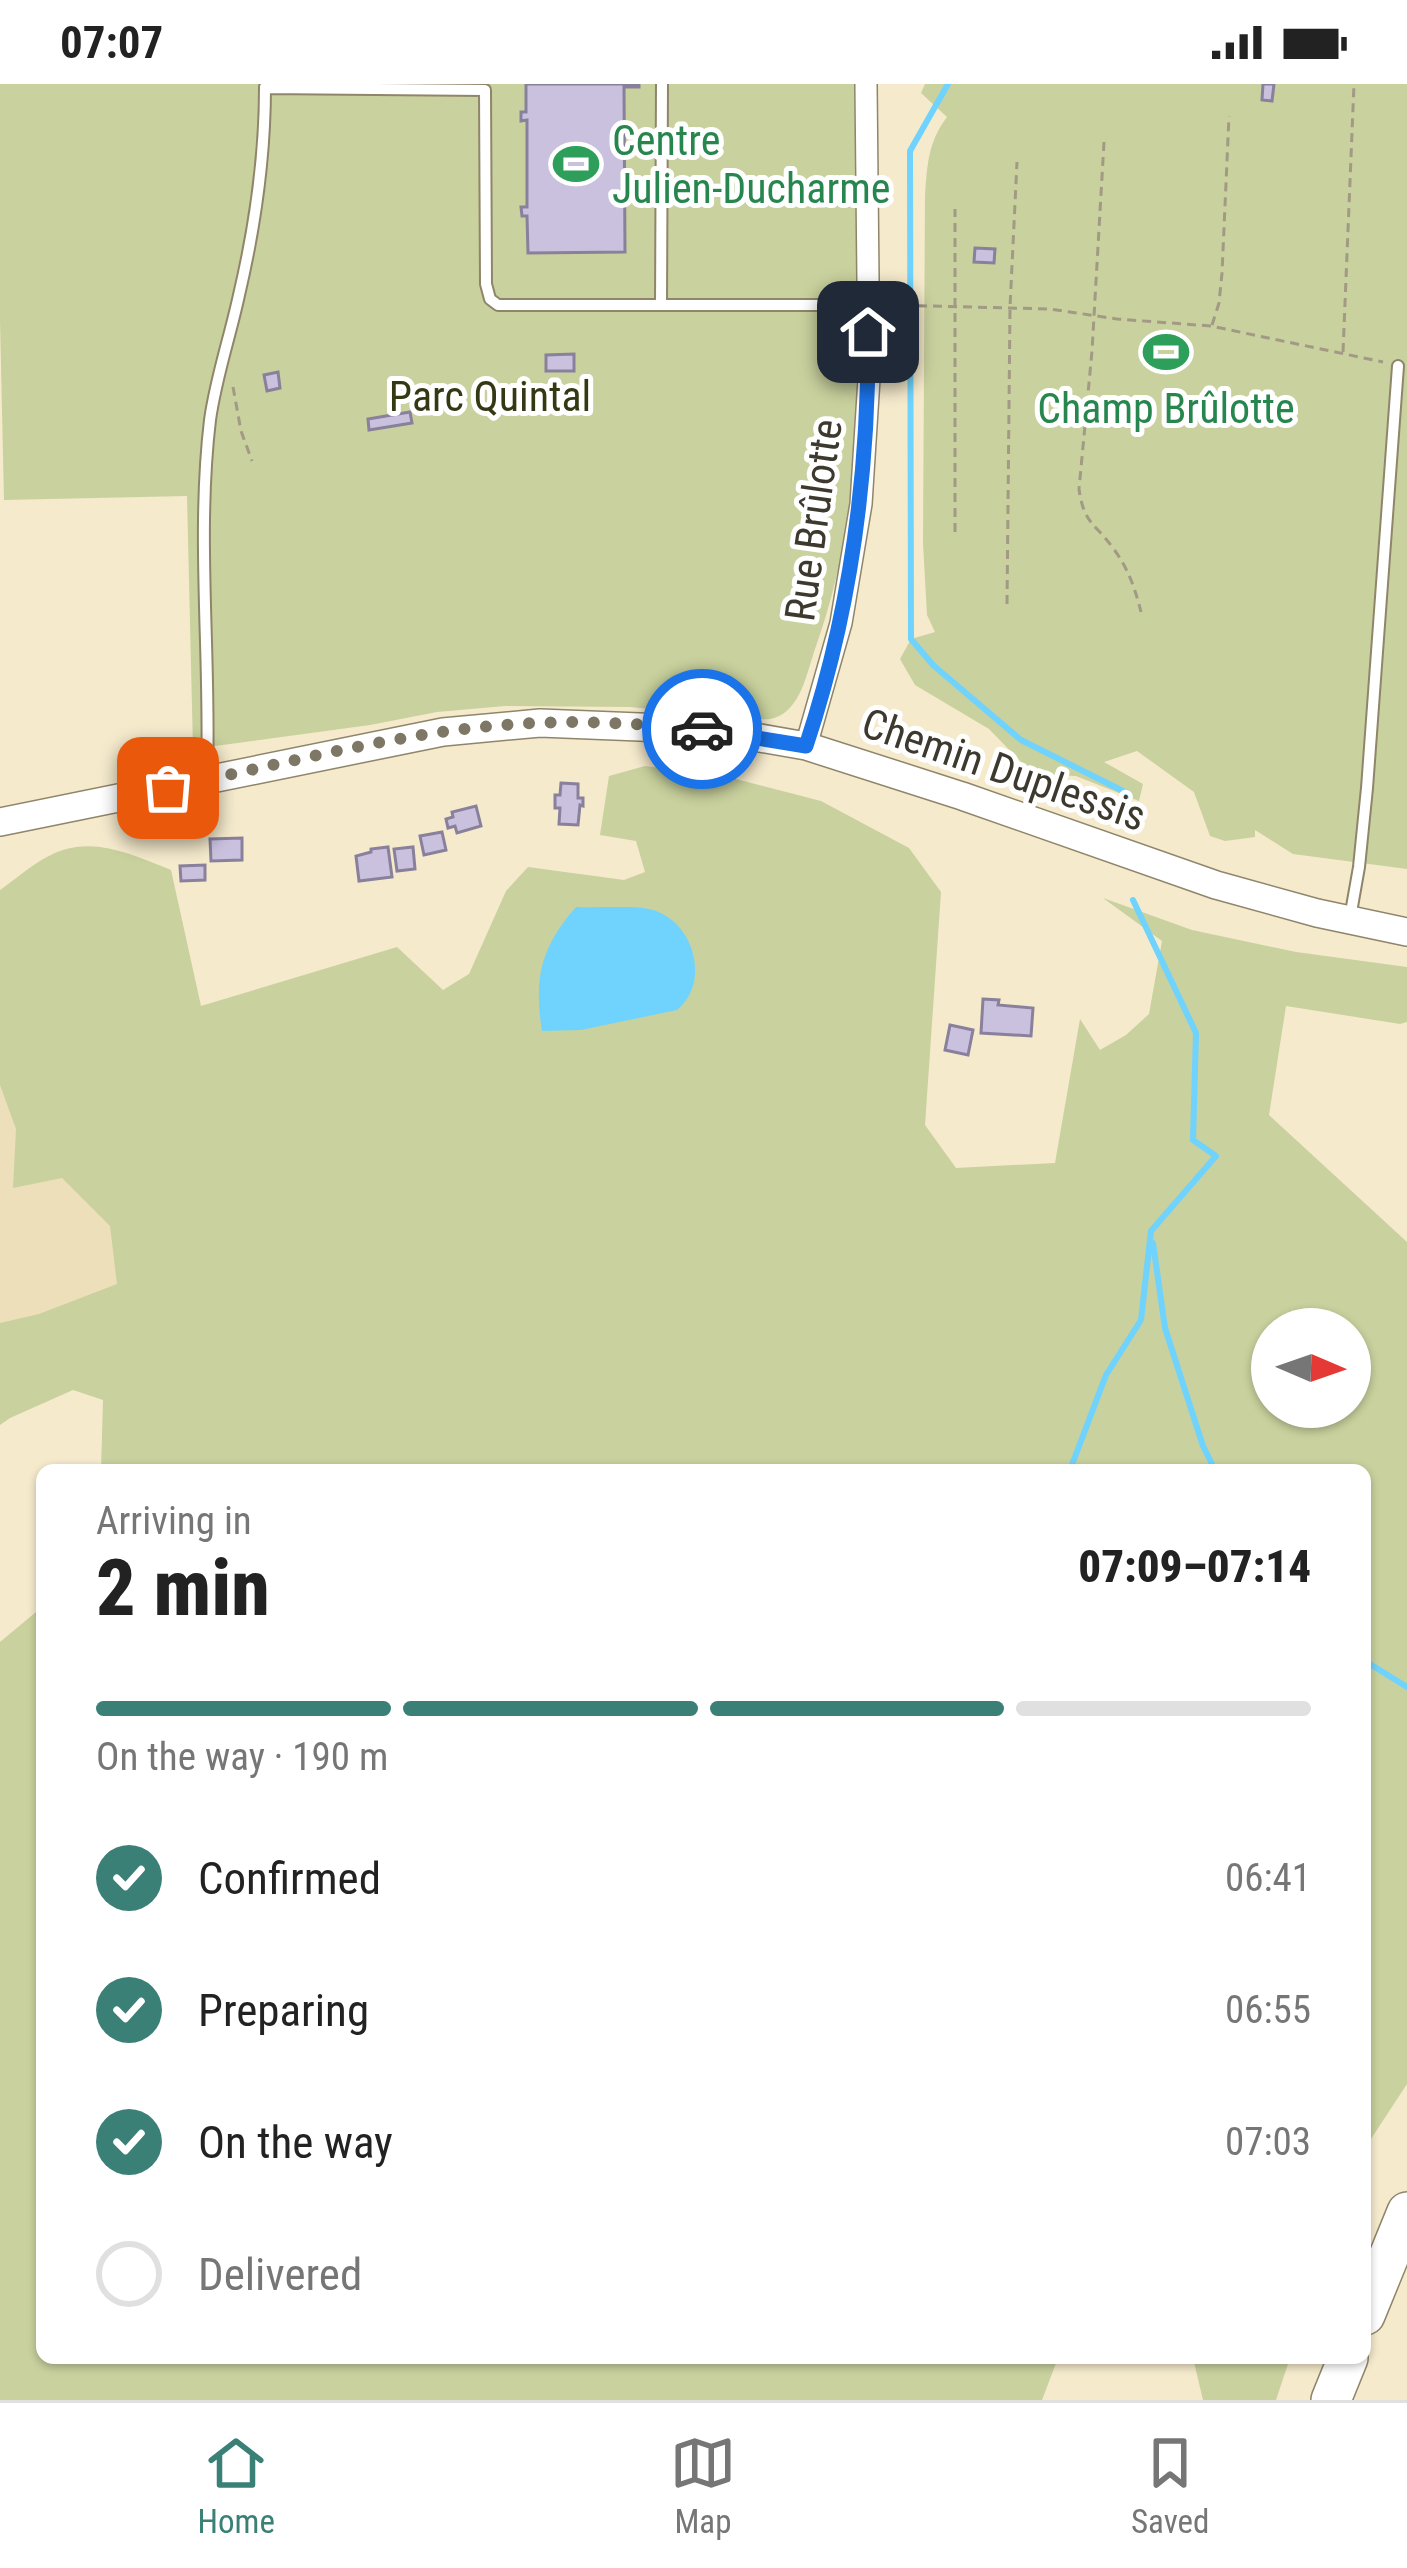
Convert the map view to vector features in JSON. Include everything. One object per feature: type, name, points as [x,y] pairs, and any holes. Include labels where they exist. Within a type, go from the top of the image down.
[{"type":"highway","points":[[1371,2300],[1407,2212]]},
{"type":"highway","points":[[1330,2400],[1345,2364]]},
{"type":"street","name":"Rue Brûlotte","points":[[806,746],[841,622],[858,524],[868,412],[866,84]]},
{"type":"street","name":"Chemin Duplessis","points":[[0,822],[443,732],[540,722],[714,730],[806,746],[1216,885],[1407,932]]},
{"type":"lane","points":[[661,305],[662,84]]},
{"type":"lane","points":[[207,780],[207,453],[215,388],[255,213],[265,86],[485,90],[486,284],[490,299],[498,305],[868,305]]},
{"type":"lane","points":[[1349,920],[1366,800],[1397,366]]},
{"type":"path","points":[[1343,355],[1354,84]]},
{"type":"path","points":[[1211,326],[1222,273],[1228,116]]},
{"type":"path","points":[[1104,142],[1079,489],[1082,510],[1128,569],[1142,612]]},
{"type":"path","points":[[1007,604],[1010,307],[1017,162]]},
{"type":"path","points":[[955,209],[955,532]]},
{"type":"path","points":[[868,305],[1010,307],[1211,326],[1397,366]]},
{"type":"path","points":[[233,388],[252,461]]},
{"type":"shaded area","points":[[118,1043],[161,1332],[0,1342],[0,1047]]},
{"type":"green space","name":"Parc Quintal","points":[[0,84],[856,84],[861,297],[857,441],[835,581],[806,679],[791,707],[765,719],[630,707],[505,706],[193,749],[187,496],[4,500]]},
{"type":"green space","name":"Champ Brûlotte","points":[[925,84],[1407,84],[1407,869],[1293,854],[1255,830],[1255,837],[1225,841],[1210,836],[1194,792],[1137,751],[1104,762],[1143,784],[1139,801],[1076,776],[1033,774],[989,729],[915,685],[900,659],[911,639],[935,632],[927,615],[923,543],[925,196],[932,145],[947,117],[921,93]]},
{"type":"green space","points":[[645,766],[724,776],[821,801],[909,848],[941,892],[925,1125],[956,1168],[1055,1163],[1080,1019],[1100,1050],[1149,1014],[1162,941],[1103,898],[1192,930],[1296,952],[1407,967],[1407,1022],[1286,1006],[1269,1115],[1407,1242],[1407,2084],[1371,2139],[1371,1464],[101,1464],[103,1400],[73,1390],[0,1425],[0,1323],[39,1314],[117,1284],[110,1226],[62,1178],[13,1188],[16,1129],[0,1085],[0,890],[42,860],[80,847],[110,849],[171,870],[201,1006],[397,947],[443,990],[469,974],[506,891],[528,867],[624,880],[645,872],[636,841],[600,835],[609,776]]},
{"type":"green space","points":[[36,1612],[36,2364],[1056,2364],[1042,2400],[0,2400],[0,1642]]},
{"type":"green space","points":[[1194,2364],[1288,2364],[1276,2400],[1203,2400]]},
{"type":"water","points":[[576,907],[646,908],[679,927],[688,940],[695,969],[687,998],[677,1010],[581,1030],[542,1031],[542,965],[554,936]]},
{"type":"building","name":"Centre Julien-Ducharme","points":[[526,84],[639,84],[624,87],[625,252],[528,253],[527,216],[522,216],[521,207],[527,207],[527,120],[521,121],[521,112],[526,112]]},
{"type":"building","points":[[1263,84],[1274,84],[1272,101],[1262,100]]},
{"type":"building","points":[[975,248],[995,249],[994,263],[974,262]]},
{"type":"building","points":[[574,354],[574,371],[546,371],[546,355]]},
{"type":"building","points":[[278,372],[280,388],[267,391],[264,375]]},
{"type":"building","points":[[410,412],[412,423],[369,430],[368,419]]},
{"type":"building","points":[[561,783],[578,784],[583,806],[578,825],[559,824],[555,795],[560,795]]},
{"type":"building","points":[[476,806],[481,826],[457,833],[455,826],[448,828],[446,819],[453,817],[452,812]]},
{"type":"building","points":[[442,832],[446,850],[424,855],[420,836]]},
{"type":"building","points":[[242,838],[242,860],[211,861],[210,839]]},
{"type":"building","points":[[388,847],[392,877],[359,881],[356,856]]},
{"type":"building","points":[[413,847],[415,869],[397,871],[394,849]]},
{"type":"building","points":[[205,865],[205,880],[181,881],[180,866]]},
{"type":"building","points":[[983,999],[1033,1008],[1031,1036],[981,1033]]},
{"type":"building","points":[[950,1025],[973,1030],[968,1055],[945,1050]]},
{"type":"waterway","points":[[948,84],[910,151],[911,639],[933,665],[1021,740],[1129,794],[1127,802]]},
{"type":"waterway","points":[[1072,1464],[1106,1375],[1141,1320],[1151,1231],[1216,1156],[1193,1140],[1196,1033],[1133,900]]},
{"type":"waterway","points":[[1153,1243],[1165,1328],[1212,1464]]},
{"type":"waterway","points":[[1371,1665],[1407,1687]]},
{"type":"way so far","points":[[168,788],[388,742],[493,726],[540,722],[702,729]]},
{"type":"place","name":"Centre Julien-Ducharme","points":[[576,164]]},
{"type":"place","name":"Champ Brûlotte","points":[[1166,352]]},
{"type":"route","points":[[702,729],[806,746],[852,565],[866,447],[868,332]]}]
